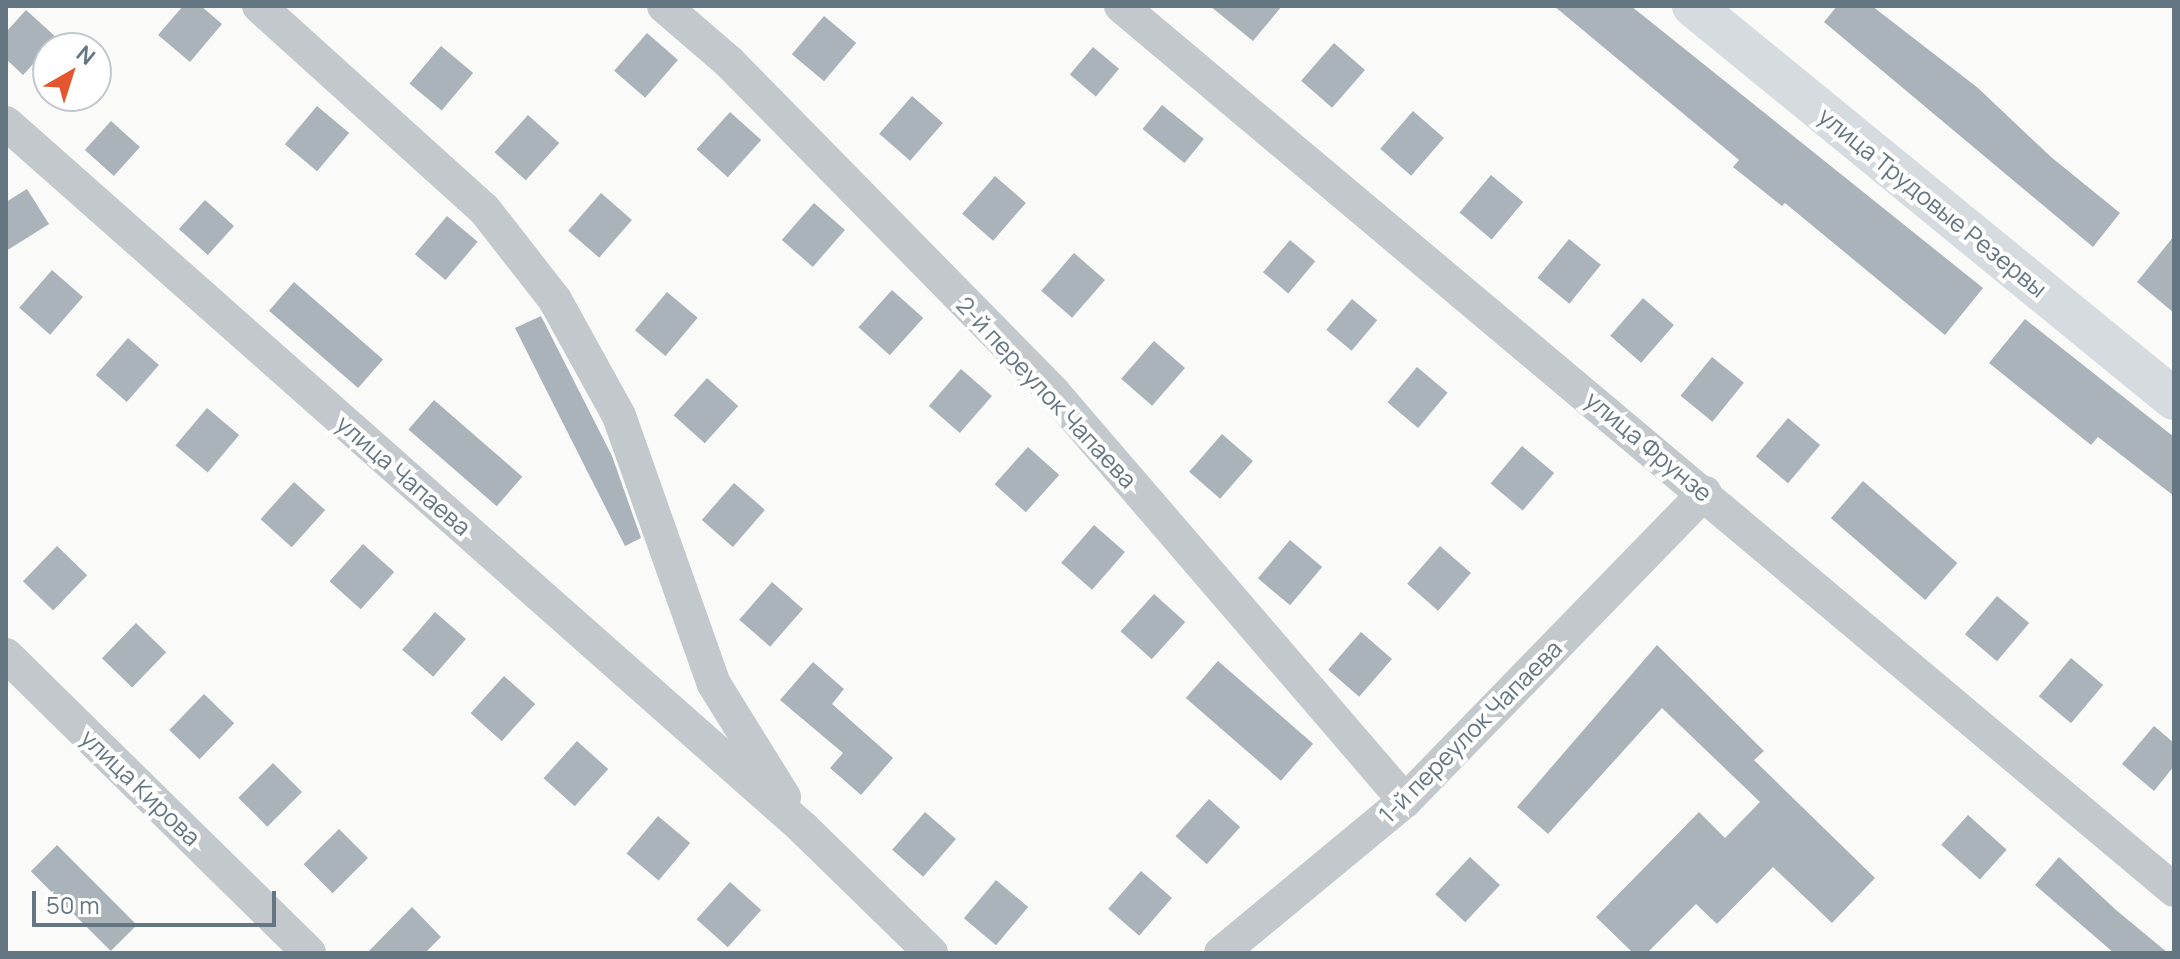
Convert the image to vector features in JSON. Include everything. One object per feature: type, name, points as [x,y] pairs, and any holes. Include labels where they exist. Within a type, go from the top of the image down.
[{"type":"main road","name":"улица Трудовые Резервы","points":[[1693,6],[2174,399]]},
{"type":"street","name":"улица Чапаева","points":[[259,6],[484,209],[555,300],[619,416],[714,684],[803,828]]},
{"type":"street","name":"2-й переулок Чапаева","points":[[664,6],[729,62],[1054,393],[1405,801]]},
{"type":"street","name":"улица Фрунзе","points":[[1121,6],[1705,493],[2174,890]]},
{"type":"street","name":"улица Чапаева","points":[[6,123],[803,828],[931,953]]},
{"type":"street","name":"1-й переулок Чапаева","points":[[1221,953],[1405,801],[1705,493]]},
{"type":"street","name":"улица Кирова","points":[[6,655],[309,953]]},
{"type":"building","points":[[183,6],[201,6],[222,24],[190,62],[158,35]]},
{"type":"building","points":[[1210,6],[1282,6],[1253,41]]},
{"type":"building","points":[[1554,6],[1631,6],[1983,288],[1945,335],[1785,203],[1782,206],[1733,167],[1739,160]]},
{"type":"building","points":[[1837,6],[1872,6],[1978,88],[2051,157],[2120,213],[2093,247],[1824,22]]},
{"type":"building","points":[[26,10],[50,32],[32,32],[32,65],[23,75],[6,59],[6,32]]},
{"type":"building","points":[[824,16],[856,43],[824,81],[792,54]]},
{"type":"building","points":[[647,33],[678,60],[645,98],[614,71]]},
{"type":"building","points":[[1334,43],[1365,70],[1332,108],[1301,81]]},
{"type":"building","points":[[441,46],[473,73],[442,111],[410,84]]},
{"type":"building","points":[[1093,47],[1119,69],[1096,96],[1070,75]]},
{"type":"building","points":[[912,96],[943,123],[910,161],[879,134]]},
{"type":"building","points":[[1162,105],[1204,139],[1184,163],[1142,129]]},
{"type":"building","points":[[317,106],[349,133],[317,171],[285,144]]},
{"type":"building","points":[[1413,111],[1444,138],[1411,176],[1380,149]]},
{"type":"building","points":[[730,112],[761,140],[728,177],[697,149]]},
{"type":"building","points":[[528,115],[559,143],[526,180],[495,152]]},
{"type":"building","points":[[111,121],[140,147],[114,176],[85,150]]},
{"type":"building","points":[[1491,175],[1523,202],[1492,240],[1460,213]]},
{"type":"building","points":[[995,176],[1026,203],[993,241],[962,214]]},
{"type":"building","points":[[27,189],[49,224],[6,251],[6,202]]},
{"type":"building","points":[[601,193],[632,220],[599,258],[568,231]]},
{"type":"building","points":[[205,200],[234,226],[208,255],[179,229]]},
{"type":"building","points":[[814,203],[845,230],[813,267],[782,240]]},
{"type":"building","points":[[447,216],[478,242],[446,280],[415,254]]},
{"type":"building","points":[[2174,236],[2174,313],[2137,282]]},
{"type":"building","points":[[1569,239],[1601,265],[1569,304],[1538,278]]},
{"type":"building","points":[[1290,240],[1315,261],[1288,293],[1263,272]]},
{"type":"building","points":[[1074,253],[1105,280],[1072,318],[1041,291]]},
{"type":"building","points":[[52,270],[83,297],[50,335],[19,308]]},
{"type":"building","points":[[294,282],[383,359],[358,388],[269,311]]},
{"type":"building","points":[[892,290],[923,318],[890,355],[859,327]]},
{"type":"building","points":[[667,292],[698,318],[666,356],[635,330]]},
{"type":"building","points":[[1643,298],[1674,325],[1641,363],[1610,336]]},
{"type":"building","points":[[1352,299],[1377,320],[1352,351],[1326,330]]},
{"type":"building","points":[[541,316],[612,456],[641,538],[625,546],[515,328]]},
{"type":"building","points":[[2025,319],[2174,437],[2174,496],[2098,437],[2091,445],[1989,363]]},
{"type":"building","points":[[128,338],[159,365],[127,402],[96,375]]},
{"type":"building","points":[[1154,341],[1185,368],[1152,406],[1121,379]]},
{"type":"building","points":[[1712,357],[1744,383],[1712,422],[1681,396]]},
{"type":"building","points":[[1417,367],[1448,393],[1418,428],[1387,402]]},
{"type":"building","points":[[961,369],[992,396],[960,433],[929,406]]},
{"type":"building","points":[[707,378],[738,406],[705,443],[674,415]]},
{"type":"building","points":[[434,400],[522,477],[497,506],[408,429]]},
{"type":"building","points":[[207,408],[239,435],[208,473],[176,446]]},
{"type":"building","points":[[1788,418],[1820,445],[1788,483],[1756,456]]},
{"type":"building","points":[[1222,434],[1253,461],[1220,499],[1189,472]]},
{"type":"building","points":[[1522,446],[1554,473],[1523,511],[1491,484]]},
{"type":"building","points":[[1028,447],[1059,475],[1026,512],[995,484]]},
{"type":"building","points":[[1863,481],[1957,563],[1925,600],[1831,518]]},
{"type":"building","points":[[294,482],[325,510],[292,547],[261,519]]},
{"type":"building","points":[[734,483],[765,510],[733,547],[702,520]]},
{"type":"building","points":[[1094,525],[1125,552],[1092,590],[1061,563]]},
{"type":"building","points":[[1290,540],[1322,567],[1290,605],[1258,578]]},
{"type":"building","points":[[363,544],[394,572],[361,609],[330,581]]},
{"type":"building","points":[[57,546],[87,575],[53,610],[23,581]]},
{"type":"building","points":[[1440,546],[1471,573],[1438,611],[1407,584]]},
{"type":"building","points":[[772,582],[803,609],[770,647],[739,620]]},
{"type":"building","points":[[1154,594],[1185,622],[1152,659],[1121,631]]},
{"type":"building","points":[[1997,596],[2029,623],[1997,661],[1965,634]]},
{"type":"building","points":[[435,612],[466,639],[433,677],[402,650]]},
{"type":"building","points":[[136,623],[166,652],[132,687],[102,658]]},
{"type":"building","points":[[1361,632],[1392,659],[1359,697],[1328,670]]},
{"type":"building","points":[[1657,645],[1764,751],[1754,760],[1875,878],[1832,923],[1773,867],[1717,924],[1696,904],[1647,953],[1633,953],[1596,917],[1699,812],[1725,838],[1760,802],[1662,708],[1548,834],[1517,807]]},
{"type":"building","points":[[2071,658],[2103,685],[2071,723],[2039,696]]},
{"type":"building","points":[[1218,661],[1313,744],[1281,781],[1186,698]]},
{"type":"building","points":[[813,662],[844,689],[832,704],[893,758],[861,795],[830,768],[843,753],[780,700]]},
{"type":"building","points":[[504,676],[535,704],[502,741],[471,713]]},
{"type":"building","points":[[204,694],[234,723],[199,759],[169,730]]},
{"type":"building","points":[[2154,726],[2174,743],[2174,766],[2154,791],[2122,764]]},
{"type":"building","points":[[577,741],[608,769],[575,806],[544,778]]},
{"type":"building","points":[[273,763],[302,792],[267,827],[238,798]]},
{"type":"building","points":[[1209,799],[1240,827],[1207,864],[1176,836]]},
{"type":"building","points":[[925,812],[956,839],[923,877],[892,850]]},
{"type":"building","points":[[1968,815],[2007,850],[1980,880],[1941,845]]},
{"type":"building","points":[[658,816],[690,843],[659,881],[627,854]]},
{"type":"building","points":[[339,829],[368,858],[333,893],[304,864]]},
{"type":"building","points":[[57,845],[137,925],[111,951],[31,871]]},
{"type":"building","points":[[1470,857],[1500,885],[1465,922],[1435,894]]},
{"type":"building","points":[[2059,857],[2168,953],[2114,953],[2035,885]]},
{"type":"building","points":[[1141,871],[1172,898],[1139,936],[1108,909]]},
{"type":"building","points":[[996,880],[1028,907],[996,945],[964,918]]},
{"type":"building","points":[[730,882],[761,910],[728,947],[697,919]]},
{"type":"building","points":[[412,907],[441,937],[425,953],[367,953]]}]
